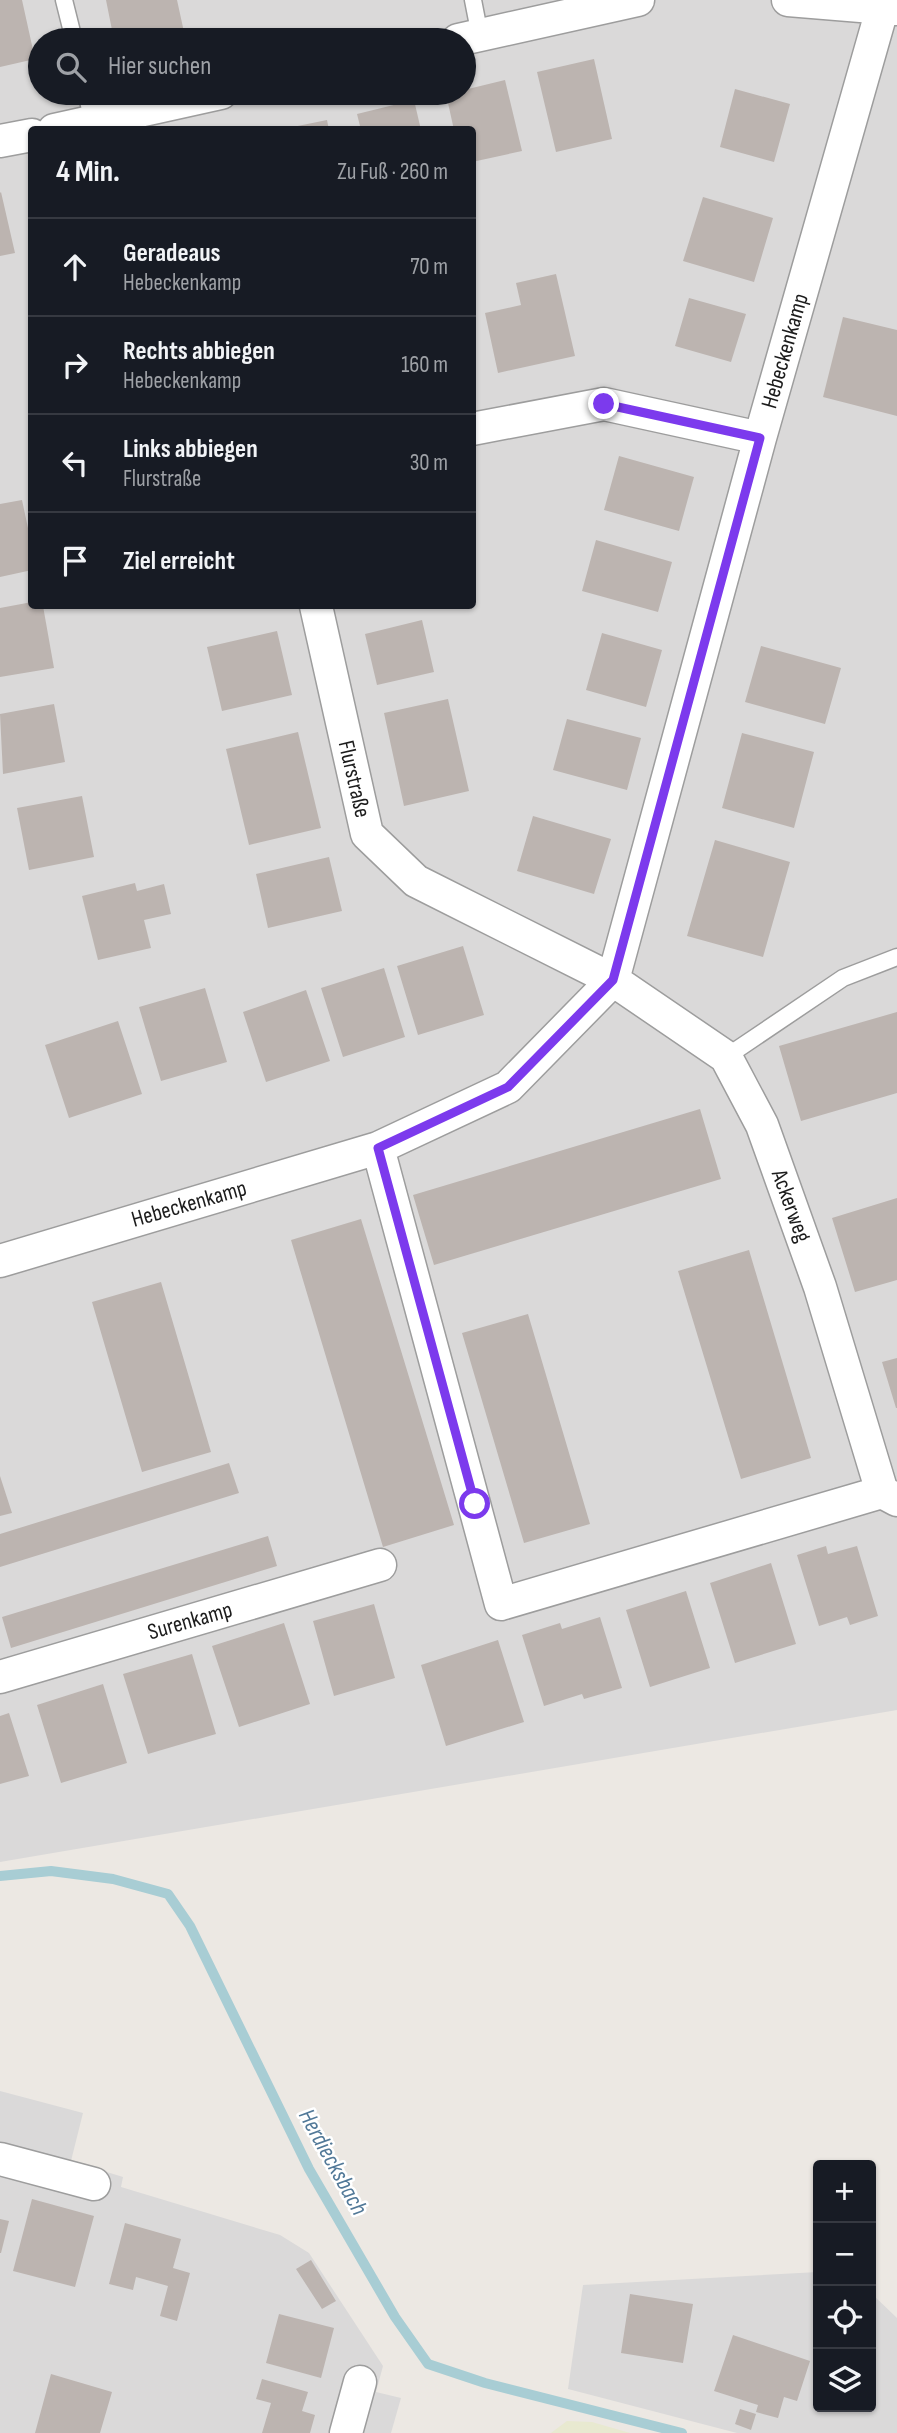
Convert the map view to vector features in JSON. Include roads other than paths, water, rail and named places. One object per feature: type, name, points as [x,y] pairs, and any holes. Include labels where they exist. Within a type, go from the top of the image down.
[{"type":"street","points":[[476,36],[638,0]]},
{"type":"street","points":[[788,0],[890,8]]},
{"type":"street","name":"Hebeckenkamp","points":[[0,1261],[378,1148],[508,1087],[613,980],[760,438],[890,8]]},
{"type":"street","points":[[60,126],[90,107],[109,105]]},
{"type":"street","points":[[0,141],[28,136]]},
{"type":"street","points":[[476,428],[604,404],[760,438]]},
{"type":"street","name":"Flurstraße","points":[[317,609],[367,834],[416,881],[613,980]]},
{"type":"street","name":"Ackerweg","points":[[378,1148],[501,1604],[890,1496],[762,1125],[726,1057],[613,980]]},
{"type":"street","name":"Surenkamp","points":[[0,1676],[380,1565]]},
{"type":"street","points":[[0,2160],[93,2183]]},
{"type":"street","points":[[346,2433],[360,2382]]},
{"type":"lane","points":[[64,0],[71,28]]},
{"type":"lane","points":[[470,28],[473,0]]},
{"type":"lane","points":[[726,1057],[843,978],[897,957]]},
{"type":"waterway","name":"Herdiecksbach","points":[[0,1876],[51,1871],[113,1879],[168,1894],[190,1926],[309,2169],[395,2317],[428,2364],[485,2383],[682,2433]]}]
